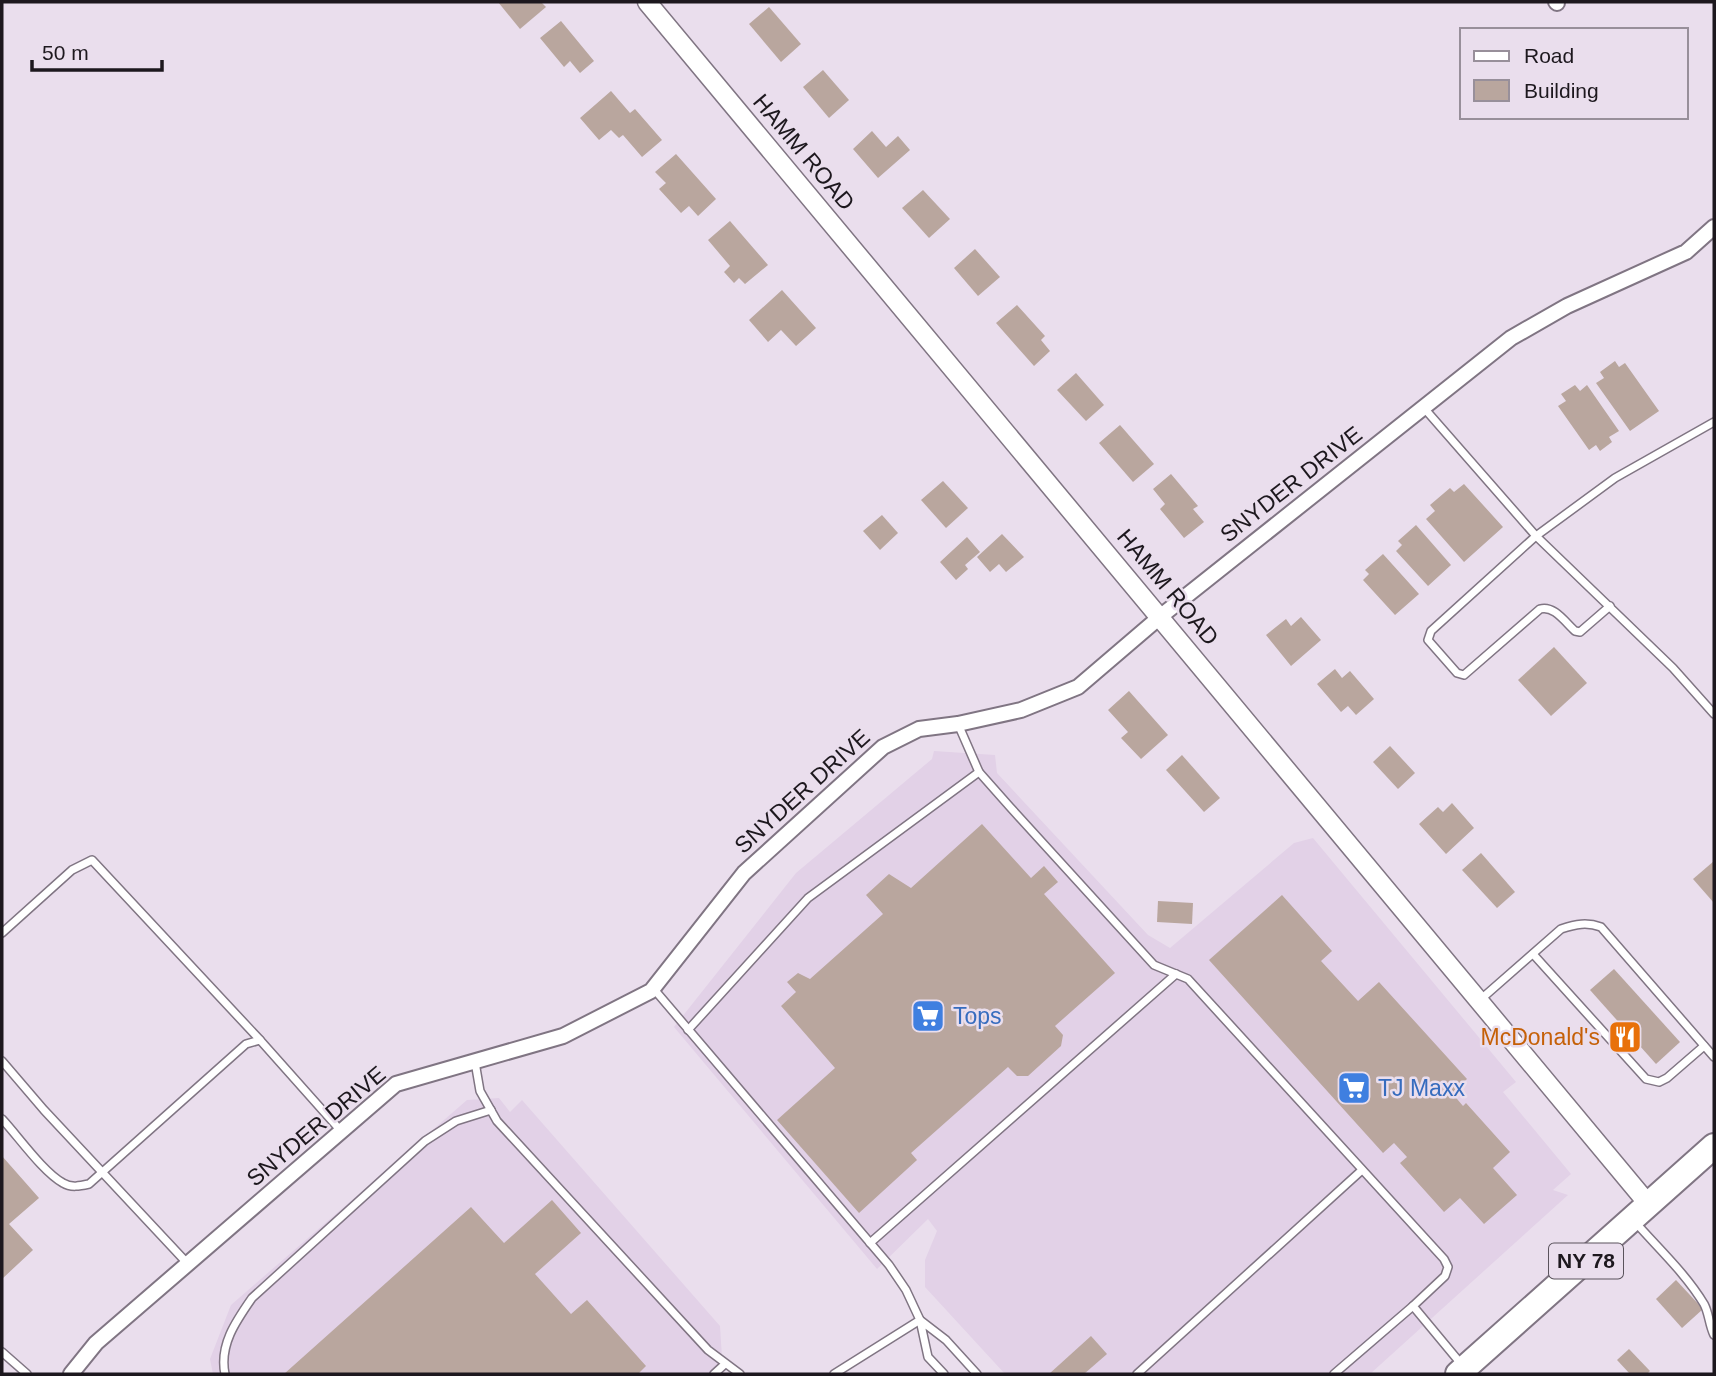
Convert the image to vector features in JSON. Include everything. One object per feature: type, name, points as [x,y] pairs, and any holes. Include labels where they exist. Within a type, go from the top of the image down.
[{"type":"highway","name":"NY 78","points":[[1461,1371],[1713,1151]]},
{"type":"street","name":"HAMM ROAD","points":[[647,2],[1479,1001],[1641,1212]]},
{"type":"street","name":"SNYDER DRIVE","points":[[71,1374],[96,1343],[396,1084],[563,1036],[653,988],[744,873],[883,747],[919,729],[958,724],[1021,710],[1078,687],[1161,616],[1511,338],[1567,306],[1686,252],[1714,228]]},
{"type":"lane","points":[[1424,407],[1536,537],[1674,668],[1714,714]]},
{"type":"lane","points":[[1610,606],[1580,632],[1575,631],[1546,607],[1464,674],[1457,673],[1430,643],[1428,636],[1536,537],[1615,478],[1714,422]]},
{"type":"lane","points":[[958,724],[979,772],[1154,965],[1188,979],[1444,1259],[1448,1267],[1445,1276],[1334,1374]]},
{"type":"lane","points":[[688,1030],[808,898],[979,772]]},
{"type":"lane","points":[[2,933],[72,870],[92,860],[341,1131]]},
{"type":"lane","points":[[1479,1001],[1562,929],[1587,923],[1601,928],[1714,1057]]},
{"type":"lane","points":[[1533,954],[1646,1079],[1659,1082],[1667,1078],[1704,1046]]},
{"type":"lane","points":[[870,1243],[1176,974]]},
{"type":"lane","points":[[653,988],[870,1243],[906,1290],[920,1320],[928,1356],[944,1374]]},
{"type":"lane","points":[[2,1119],[65,1185],[78,1187],[89,1184],[246,1044],[260,1040]]},
{"type":"lane","points":[[2,1061],[188,1264]]},
{"type":"lane","points":[[474,1061],[480,1091],[497,1121],[708,1350],[740,1374]]},
{"type":"lane","points":[[225,1374],[223,1364],[231,1327],[252,1298],[425,1141],[456,1121],[491,1110]]},
{"type":"lane","points":[[1137,1374],[1362,1170]]},
{"type":"lane","points":[[1641,1212],[1706,1307],[1714,1335]]},
{"type":"lane","points":[[1413,1306],[1461,1371]]},
{"type":"lane","points":[[834,1374],[920,1320]]},
{"type":"lane","points":[[920,1320],[946,1340],[977,1374]]},
{"type":"lane","points":[[2,1352],[27,1374]]},
{"type":"lane","points":[[713,1374],[725,1364]]},
{"type":"shaded area","points":[[934,751],[995,755],[997,773],[1148,935],[1170,948],[1294,843],[1313,838],[1516,1082],[1503,1092],[1571,1174],[1553,1190],[1568,1195],[1370,1374],[1005,1374],[925,1287],[925,1260],[937,1231],[928,1219],[877,1269],[674,1027],[796,873],[932,759]]},
{"type":"shaded area","points":[[499,1098],[510,1112],[522,1100],[720,1326],[723,1374],[213,1374],[210,1359],[231,1305],[467,1100]]},
{"type":"building","points":[[498,2],[541,2],[546,7],[520,29]]},
{"type":"building","points":[[769,7],[801,44],[781,62],[749,24]]},
{"type":"building","points":[[561,21],[594,61],[580,73],[570,61],[564,67],[540,38]]},
{"type":"building","points":[[823,70],[849,100],[829,118],[803,87]]},
{"type":"building","points":[[611,91],[630,113],[635,109],[662,140],[642,157],[623,135],[619,138],[611,130],[599,140],[580,118]]},
{"type":"building","points":[[872,131],[886,147],[898,136],[910,150],[878,178],[853,149]]},
{"type":"building","points":[[676,154],[716,199],[698,216],[689,206],[681,213],[659,189],[666,183],[655,172]]},
{"type":"building","points":[[923,190],[950,219],[929,238],[902,208]]},
{"type":"building","points":[[730,221],[768,265],[745,284],[739,278],[734,283],[724,272],[730,266],[708,240]]},
{"type":"building","points":[[975,249],[1000,277],[978,296],[954,268]]},
{"type":"building","points":[[782,290],[816,328],[796,346],[781,330],[768,342],[749,320]]},
{"type":"building","points":[[1017,305],[1045,336],[1041,340],[1050,351],[1034,366],[996,323]]},
{"type":"building","points":[[1615,361],[1619,367],[1625,363],[1659,411],[1630,431],[1596,383],[1604,378],[1600,372]]},
{"type":"building","points":[[1076,373],[1104,405],[1086,421],[1057,390]]},
{"type":"building","points":[[1575,385],[1580,391],[1587,385],[1619,431],[1609,437],[1612,442],[1600,451],[1596,445],[1589,450],[1558,406],[1566,401],[1561,394]]},
{"type":"building","points":[[1120,425],[1154,464],[1133,482],[1099,443]]},
{"type":"building","points":[[1171,474],[1198,506],[1193,509],[1204,522],[1184,538],[1160,509],[1165,504],[1153,489]]},
{"type":"building","points":[[943,481],[968,508],[946,528],[921,500]]},
{"type":"building","points":[[1464,484],[1503,527],[1464,562],[1426,519],[1435,511],[1430,505],[1450,488],[1454,492]]},
{"type":"building","points":[[882,515],[898,533],[880,550],[863,531]]},
{"type":"building","points":[[1416,525],[1451,565],[1428,586],[1396,551],[1402,545],[1398,541]]},
{"type":"building","points":[[1002,534],[1024,557],[1006,572],[999,564],[990,572],[977,557]]},
{"type":"building","points":[[967,537],[980,552],[965,565],[968,569],[956,580],[940,562]]},
{"type":"building","points":[[1383,554],[1419,594],[1395,615],[1363,580],[1369,574],[1365,570]]},
{"type":"building","points":[[1301,617],[1321,640],[1291,666],[1266,635],[1286,619],[1291,626]]},
{"type":"building","points":[[1554,647],[1587,683],[1551,716],[1518,680]]},
{"type":"building","points":[[1335,669],[1342,678],[1350,671],[1374,699],[1356,715],[1348,706],[1341,712],[1317,684]]},
{"type":"building","points":[[1129,691],[1168,735],[1141,759],[1121,738],[1128,732],[1108,710]]},
{"type":"building","points":[[1390,746],[1415,773],[1398,789],[1373,762]]},
{"type":"building","points":[[1182,755],[1220,798],[1204,812],[1166,770]]},
{"type":"building","points":[[1452,803],[1474,828],[1446,854],[1419,824],[1438,807],[1443,812]]},
{"type":"building","name":"Tops","points":[[982,824],[1031,878],[1044,866],[1058,882],[1044,894],[1115,973],[1055,1026],[1063,1035],[1061,1046],[1028,1076],[1017,1076],[1008,1067],[911,1153],[917,1160],[859,1213],[777,1120],[835,1068],[781,1006],[796,992],[787,982],[798,973],[810,979],[883,914],[866,895],[889,874],[911,888]]},
{"type":"building","points":[[1481,853],[1515,892],[1497,908],[1462,870]]},
{"type":"building","points":[[1714,861],[1714,903],[1693,879]]},
{"type":"building","points":[[1282,895],[1332,951],[1321,961],[1358,1001],[1379,982],[1467,1079],[1452,1093],[1463,1106],[1466,1103],[1510,1152],[1493,1168],[1517,1195],[1484,1224],[1460,1198],[1444,1212],[1400,1163],[1407,1157],[1394,1143],[1383,1153],[1209,960]]},
{"type":"building","points":[[1158,901],[1193,903],[1192,924],[1157,922]]},
{"type":"building","points":[[1614,969],[1680,1042],[1656,1064],[1590,990]]},
{"type":"building","points":[[2,1156],[39,1198],[9,1224],[33,1250],[2,1279]]},
{"type":"building","points":[[552,1200],[581,1233],[535,1274],[571,1314],[587,1300],[646,1366],[638,1374],[284,1374],[471,1207],[504,1243]]},
{"type":"building","points":[[1676,1280],[1703,1309],[1682,1328],[1656,1299]]},
{"type":"building","points":[[1091,1336],[1107,1354],[1084,1374],[1049,1374]]},
{"type":"building","points":[[1629,1349],[1650,1371],[1647,1374],[1630,1374],[1617,1360]]},
{"type":"place","name":"Tops","points":[[928,1016]]},
{"type":"place","name":"McDonald's","points":[[1625,1037]]},
{"type":"place","name":"TJ Maxx","points":[[1354,1088]]}]
